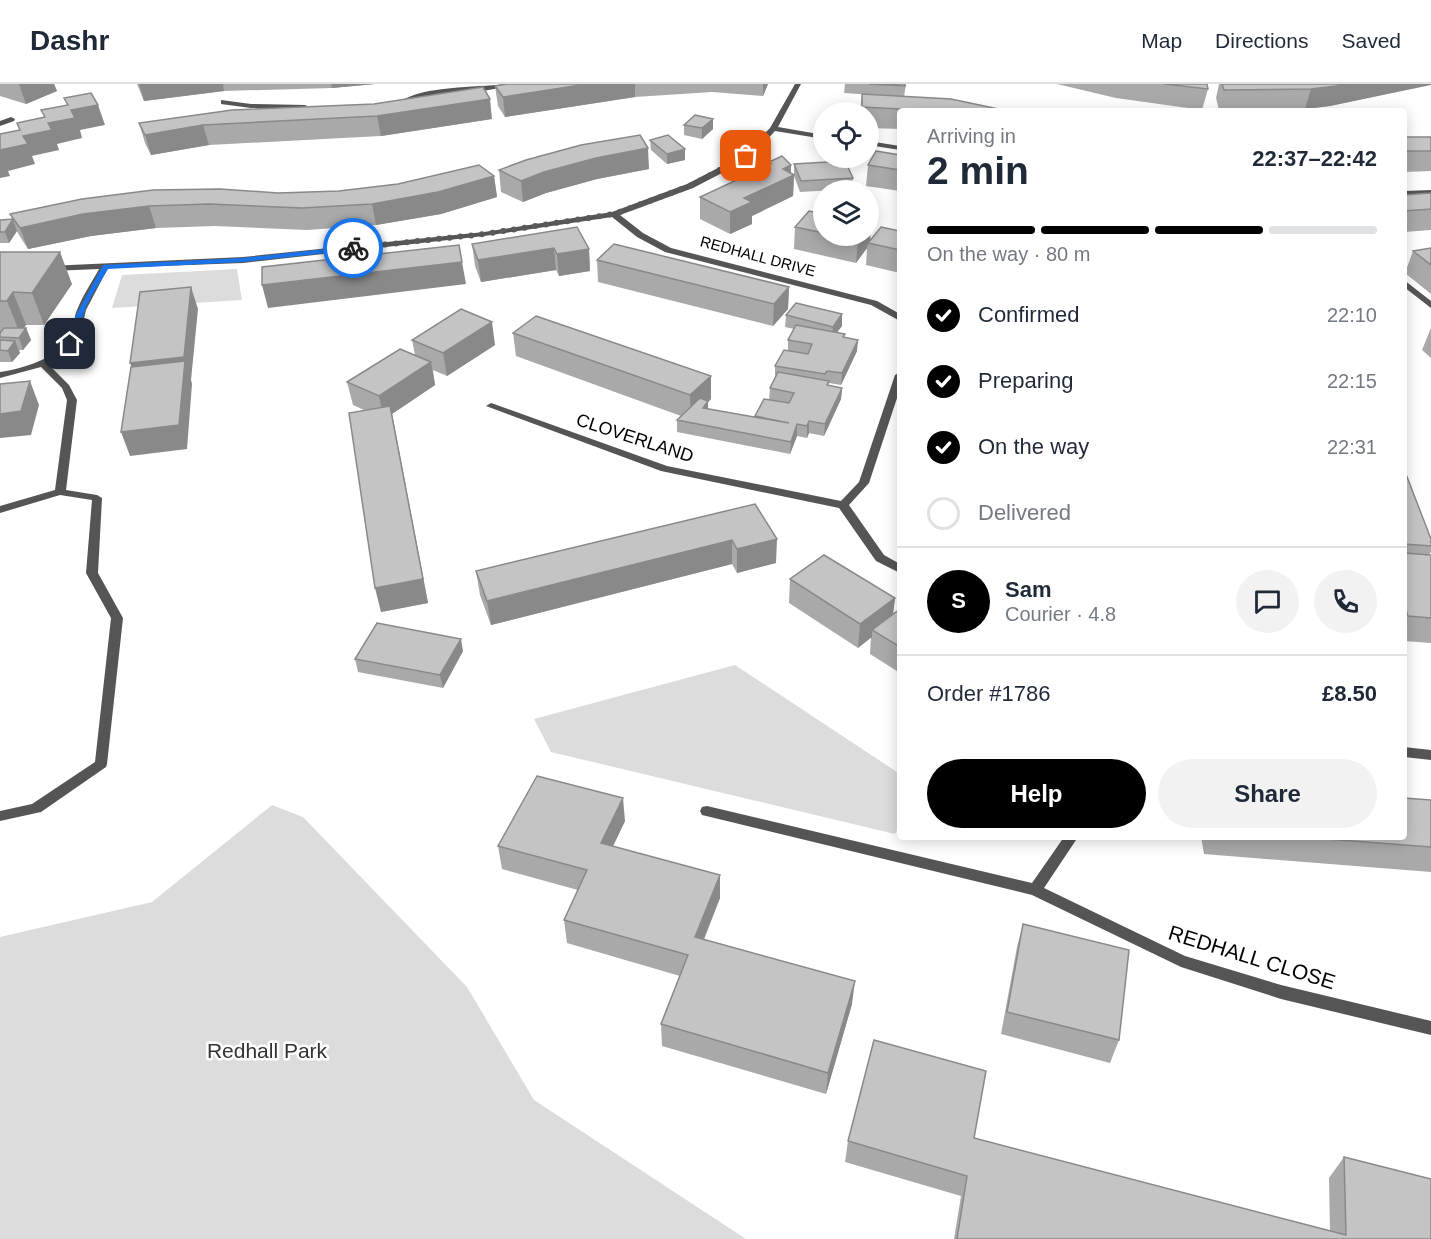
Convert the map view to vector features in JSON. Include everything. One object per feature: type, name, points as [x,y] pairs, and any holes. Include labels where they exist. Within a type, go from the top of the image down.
[{"type":"street","points":[[429,84],[434,92]]},
{"type":"street","points":[[392,103],[434,92],[477,90],[520,84]]},
{"type":"street","points":[[47,268],[243,260],[484,234],[614,214],[690,186],[746,156],[773,129],[798,84]]},
{"type":"street","points":[[224,102],[251,106],[313,107]]},
{"type":"street","points":[[0,124],[11,119]]},
{"type":"street","points":[[773,129],[813,135]]},
{"type":"street","points":[[879,145],[897,148]]},
{"type":"street","points":[[1407,193],[1431,192]]},
{"type":"street","name":"REDHALL DRIVE","points":[[614,214],[640,235],[668,250],[874,303],[897,316]]},
{"type":"street","points":[[0,375],[43,364],[70,344],[78,328],[79,317],[105,267]]},
{"type":"street","points":[[1407,285],[1431,305]]},
{"type":"street","points":[[43,364],[66,387],[72,400],[60,492]]},
{"type":"street","points":[[897,384],[864,483],[843,506],[880,558],[897,567]]},
{"type":"street","name":"CLOVERLAND","points":[[491,406],[665,470],[843,506]]},
{"type":"street","points":[[0,510],[60,492],[97,498],[92,573],[117,618],[101,764],[36,808],[0,816]]},
{"type":"street","points":[[1407,752],[1431,755]]},
{"type":"street","name":"REDHALL CLOSE","points":[[707,812],[1035,890],[1181,961],[1281,992],[1431,1028]]},
{"type":"street","points":[[1035,890],[1069,840]]},
{"type":"green space","points":[[237,269],[242,300],[112,308],[122,275]]},
{"type":"green space","points":[[735,665],[897,772],[897,830],[895,834],[551,752],[534,719]]},
{"type":"green space","name":"Redhall Park","points":[[272,805],[303,817],[467,987],[534,1100],[746,1239],[0,1239],[0,937],[152,902]]},
{"type":"building","points":[[587,84],[503,97],[495,86]]},
{"type":"building","points":[[869,84],[905,84],[905,86]]},
{"type":"building","points":[[1164,84],[1207,84],[1208,89]]},
{"type":"building","points":[[1222,84],[1348,84],[1311,89],[1224,90]]},
{"type":"building","points":[[483,87],[490,99],[377,116],[203,125],[145,135],[139,123],[232,110],[374,104]]},
{"type":"building","points":[[91,93],[98,105],[71,110],[75,118],[48,123],[52,130],[23,136],[28,144],[0,150],[0,134],[20,130],[17,123],[45,117],[41,110],[68,105],[64,98]]},
{"type":"building","points":[[862,94],[951,99],[994,108],[897,108],[879,108],[879,102],[862,102]]},
{"type":"building","points":[[695,115],[713,119],[702,128],[684,125]]},
{"type":"building","points":[[640,135],[648,148],[596,158],[544,172],[521,181],[499,170],[581,145]]},
{"type":"building","points":[[668,135],[685,149],[667,154],[650,140]]},
{"type":"building","points":[[1407,137],[1431,137],[1431,151],[1407,151]]},
{"type":"building","points":[[879,152],[897,154],[897,170],[879,167]]},
{"type":"building","points":[[782,156],[791,165],[783,169],[794,175],[744,198],[752,202],[730,212],[700,197],[771,164],[767,163]]},
{"type":"building","points":[[813,163],[813,168],[848,168],[853,178],[801,181],[794,164]]},
{"type":"building","points":[[479,165],[494,176],[438,192],[372,204],[302,208],[209,204],[149,206],[83,214],[20,228],[10,214],[82,199],[153,190],[220,189],[278,193],[339,191],[398,184]]},
{"type":"building","points":[[1431,193],[1431,209],[1407,211],[1407,195]]},
{"type":"building","points":[[809,211],[813,212],[813,231],[795,227]]},
{"type":"building","points":[[13,219],[5,232],[0,232],[0,220]]},
{"type":"building","points":[[577,227],[589,249],[557,254],[554,248],[478,260],[472,244]]},
{"type":"building","points":[[881,227],[897,230],[897,249],[879,245]]},
{"type":"building","points":[[614,244],[789,287],[774,304],[597,260]]},
{"type":"building","points":[[459,245],[462,262],[262,285],[262,267]]},
{"type":"building","points":[[1431,248],[1431,265],[1413,251]]},
{"type":"building","points":[[0,252],[60,252],[32,293],[13,292],[7,301],[0,301]]},
{"type":"building","points":[[191,287],[184,357],[130,363],[140,292]]},
{"type":"building","points":[[796,303],[842,314],[833,327],[786,315]]},
{"type":"building","points":[[461,309],[492,322],[443,353],[412,340]]},
{"type":"building","points":[[536,316],[711,376],[690,395],[513,333]]},
{"type":"building","points":[[796,325],[845,334],[843,337],[858,340],[842,373],[827,371],[825,374],[775,366],[784,350],[808,354],[812,344],[788,340]]},
{"type":"building","points":[[4,328],[26,328],[19,338],[0,337]]},
{"type":"building","points":[[0,340],[15,341],[8,351],[0,350]]},
{"type":"building","points":[[400,349],[431,362],[379,396],[347,382]]},
{"type":"building","points":[[185,361],[179,425],[121,432],[131,367]]},
{"type":"building","points":[[778,372],[829,381],[827,385],[842,388],[825,424],[809,421],[807,426],[797,424],[791,442],[677,420],[700,398],[708,401],[703,408],[789,423],[755,416],[764,399],[789,403],[794,393],[770,388]]},
{"type":"building","points":[[30,381],[21,411],[0,414],[0,384]]},
{"type":"building","points":[[390,406],[423,579],[375,588],[349,413]]},
{"type":"building","points":[[1407,477],[1431,539],[1431,546],[1407,544]]},
{"type":"building","points":[[755,504],[777,539],[737,549],[732,540],[487,601],[476,571]]},
{"type":"building","points":[[1407,553],[1431,555],[1431,618],[1408,616]]},
{"type":"building","points":[[824,555],[895,598],[860,624],[790,579]]},
{"type":"building","points":[[897,611],[897,645],[872,630]]},
{"type":"building","points":[[377,623],[461,639],[440,675],[355,659]]},
{"type":"building","points":[[537,776],[623,798],[601,843],[720,875],[695,937],[855,981],[828,1073],[661,1024],[688,955],[564,920],[587,870],[498,846]]},
{"type":"building","points":[[1407,798],[1431,800],[1431,847],[1340,840],[1407,840]]},
{"type":"building","points":[[1023,924],[1129,950],[1119,1040],[1007,1012]]},
{"type":"building","points":[[874,1040],[986,1071],[974,1138],[1346,1235],[1344,1157],[1431,1179],[1431,1239],[957,1239],[967,1176],[848,1141]]},
{"type":"way so far","points":[[353,248],[484,234],[614,214],[690,186],[746,156]]},
{"type":"route","points":[[70,344],[78,328],[79,317],[105,267],[243,260],[353,248]]}]
